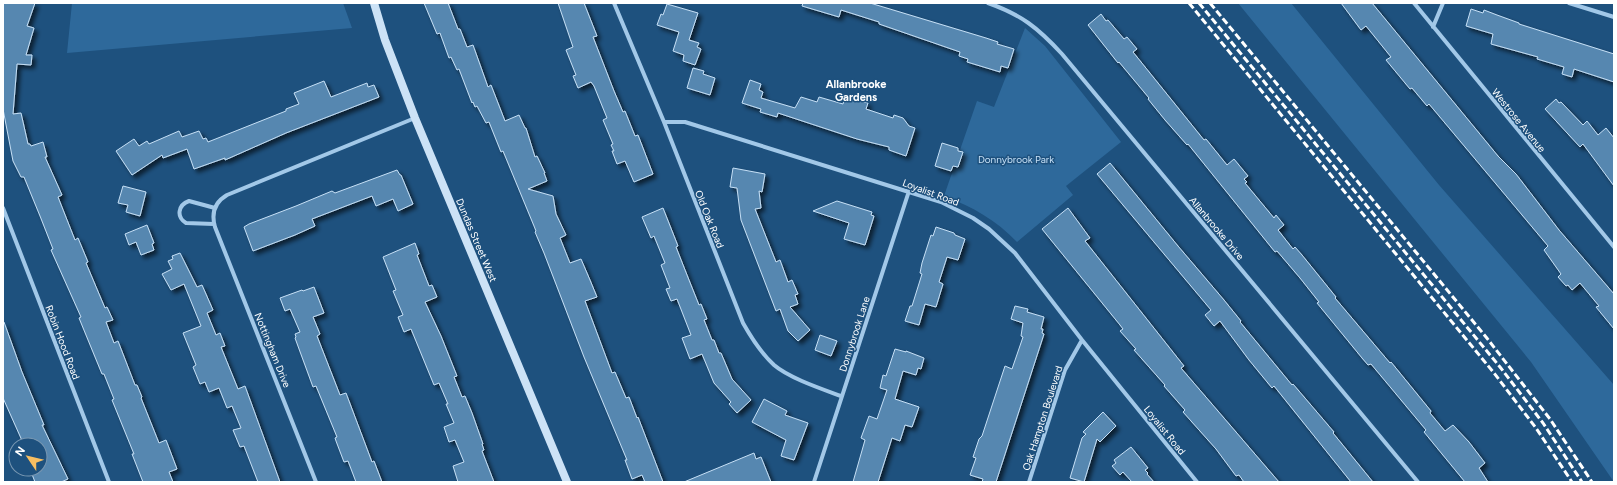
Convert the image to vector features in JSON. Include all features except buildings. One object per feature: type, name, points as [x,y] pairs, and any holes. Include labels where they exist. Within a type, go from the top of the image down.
[{"type":"main road","name":"Dundas Street West","points":[[374,3],[385,40],[415,118],[568,482]]},
{"type":"street","name":"Old Oak Road","points":[[614,3],[664,122],[743,323],[753,341],[775,366],[786,373],[841,396]]},
{"type":"street","name":"Allanbrooke Drive","points":[[988,3],[1028,21],[1044,34],[1062,54],[1418,482]]},
{"type":"street","name":"Westrose Avenue","points":[[1414,3],[1432,27],[1614,247]]},
{"type":"street","points":[[1432,27],[1443,3]]},
{"type":"street","points":[[1569,3],[1614,17]]},
{"type":"street","points":[[214,224],[186,223],[181,218],[180,211],[183,204],[192,201],[215,208],[220,200],[227,194],[415,118]]},
{"type":"street","name":"Loyalist Road","points":[[664,122],[685,122],[909,191],[949,206],[981,223],[996,234],[1015,253],[1082,340],[1197,482]]},
{"type":"street","name":"Donnybrook Lane","points":[[814,482],[909,191]]},
{"type":"street","name":"Robin Hood Road","points":[[3,208],[109,482]]},
{"type":"street","name":"Nottingham Drive","points":[[215,208],[213,217],[214,224],[316,482]]},
{"type":"street","name":"Oak Hampton Boulevard","points":[[1029,482],[1065,370],[1082,340]]},
{"type":"green space","points":[[72,3],[343,3],[352,28],[67,53]]},
{"type":"green space","points":[[1238,3],[1291,3],[1439,185],[1614,385],[1614,482],[1531,362]]},
{"type":"green space","name":"Donnybrook Park","points":[[1025,28],[1045,46],[1121,142],[1066,186],[1073,195],[1017,242],[1001,227],[984,215],[944,196],[977,101],[994,107]]},
{"type":"railway","points":[[1189,3],[1494,373],[1536,428],[1572,482]]},
{"type":"railway","points":[[1199,3],[1500,367],[1543,423],[1582,482]]},
{"type":"railway","points":[[1210,3],[1486,337],[1550,419],[1592,482]]},
{"type":"district","name":"Allanbrooke Gardens","points":[[856,90]]}]
